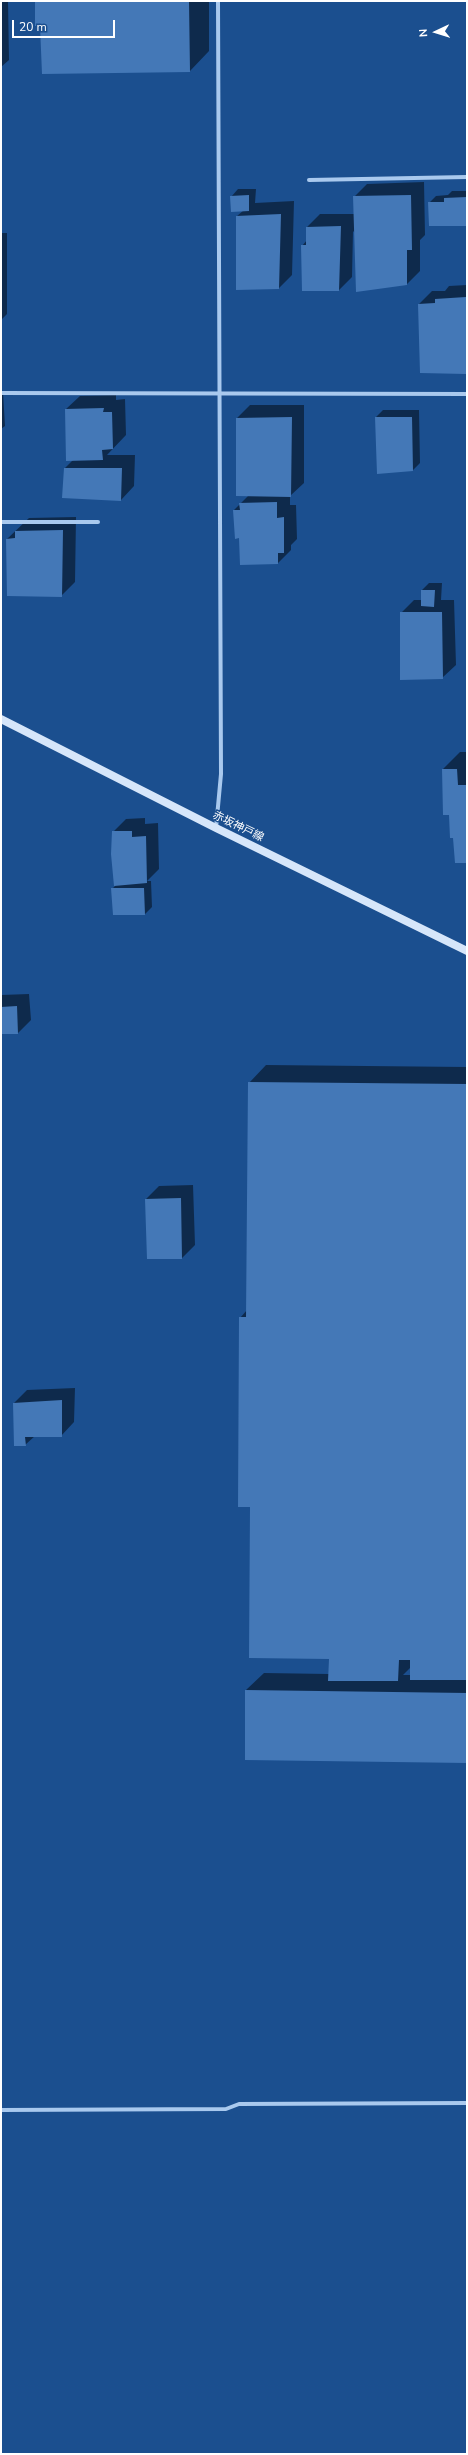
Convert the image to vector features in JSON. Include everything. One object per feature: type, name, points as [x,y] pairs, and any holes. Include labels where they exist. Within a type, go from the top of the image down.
[{"type":"main road","name":"赤坂神戸線","points":[[1,719],[216,828],[467,951]]},
{"type":"street","points":[[216,828],[222,774],[218,1]]},
{"type":"street","points":[[309,180],[467,177]]},
{"type":"street","points":[[1,393],[467,394]]},
{"type":"street","points":[[1,522],[98,522]]},
{"type":"street","points":[[1,2110],[226,2109],[239,2104],[467,2102]]},
{"type":"building","points":[[35,1],[189,1],[190,72],[42,74],[40,26],[35,26]]},
{"type":"building","points":[[249,195],[249,211],[231,212],[230,196]]},
{"type":"building","points":[[411,195],[412,250],[407,250],[407,285],[356,292],[353,196]]},
{"type":"building","points":[[467,197],[467,226],[429,226],[428,202],[444,202],[444,198]]},
{"type":"building","points":[[281,214],[279,289],[236,290],[236,216]]},
{"type":"building","points":[[341,226],[339,291],[302,291],[301,245],[306,245],[306,227]]},
{"type":"building","points":[[466,297],[466,374],[420,373],[418,304],[435,303],[435,299]]},
{"type":"building","points":[[104,408],[103,412],[112,412],[113,449],[102,450],[103,460],[66,461],[65,409]]},
{"type":"building","points":[[292,417],[291,497],[236,496],[236,418]]},
{"type":"building","points":[[375,417],[412,417],[413,471],[377,474]]},
{"type":"building","points":[[64,468],[122,468],[121,501],[62,498]]},
{"type":"building","points":[[277,502],[277,518],[284,517],[284,553],[278,553],[278,564],[240,565],[239,538],[235,539],[233,510],[240,510],[239,503]]},
{"type":"building","points":[[63,530],[62,597],[7,596],[6,539],[15,538],[15,531]]},
{"type":"building","points":[[421,590],[435,590],[434,607],[421,606]]},
{"type":"building","points":[[400,612],[442,612],[443,679],[400,680]]},
{"type":"building","points":[[442,769],[457,769],[458,785],[467,785],[467,863],[455,863],[453,838],[450,838],[449,815],[443,815]]},
{"type":"building","points":[[112,831],[132,831],[132,837],[146,836],[147,883],[114,886],[111,854]]},
{"type":"building","points":[[111,888],[144,888],[145,915],[113,915]]},
{"type":"building","points":[[17,1006],[18,1034],[1,1034],[1,1007]]},
{"type":"building","points":[[248,1082],[467,1084],[467,1680],[410,1680],[410,1660],[399,1660],[398,1681],[328,1681],[329,1659],[249,1658],[250,1507],[238,1507],[239,1317],[246,1317]]},
{"type":"building","points":[[181,1198],[182,1259],[147,1259],[145,1199]]},
{"type":"building","points":[[62,1400],[62,1437],[25,1437],[26,1446],[14,1446],[13,1403]]},
{"type":"building","points":[[245,1690],[467,1693],[467,1763],[245,1760]]}]
